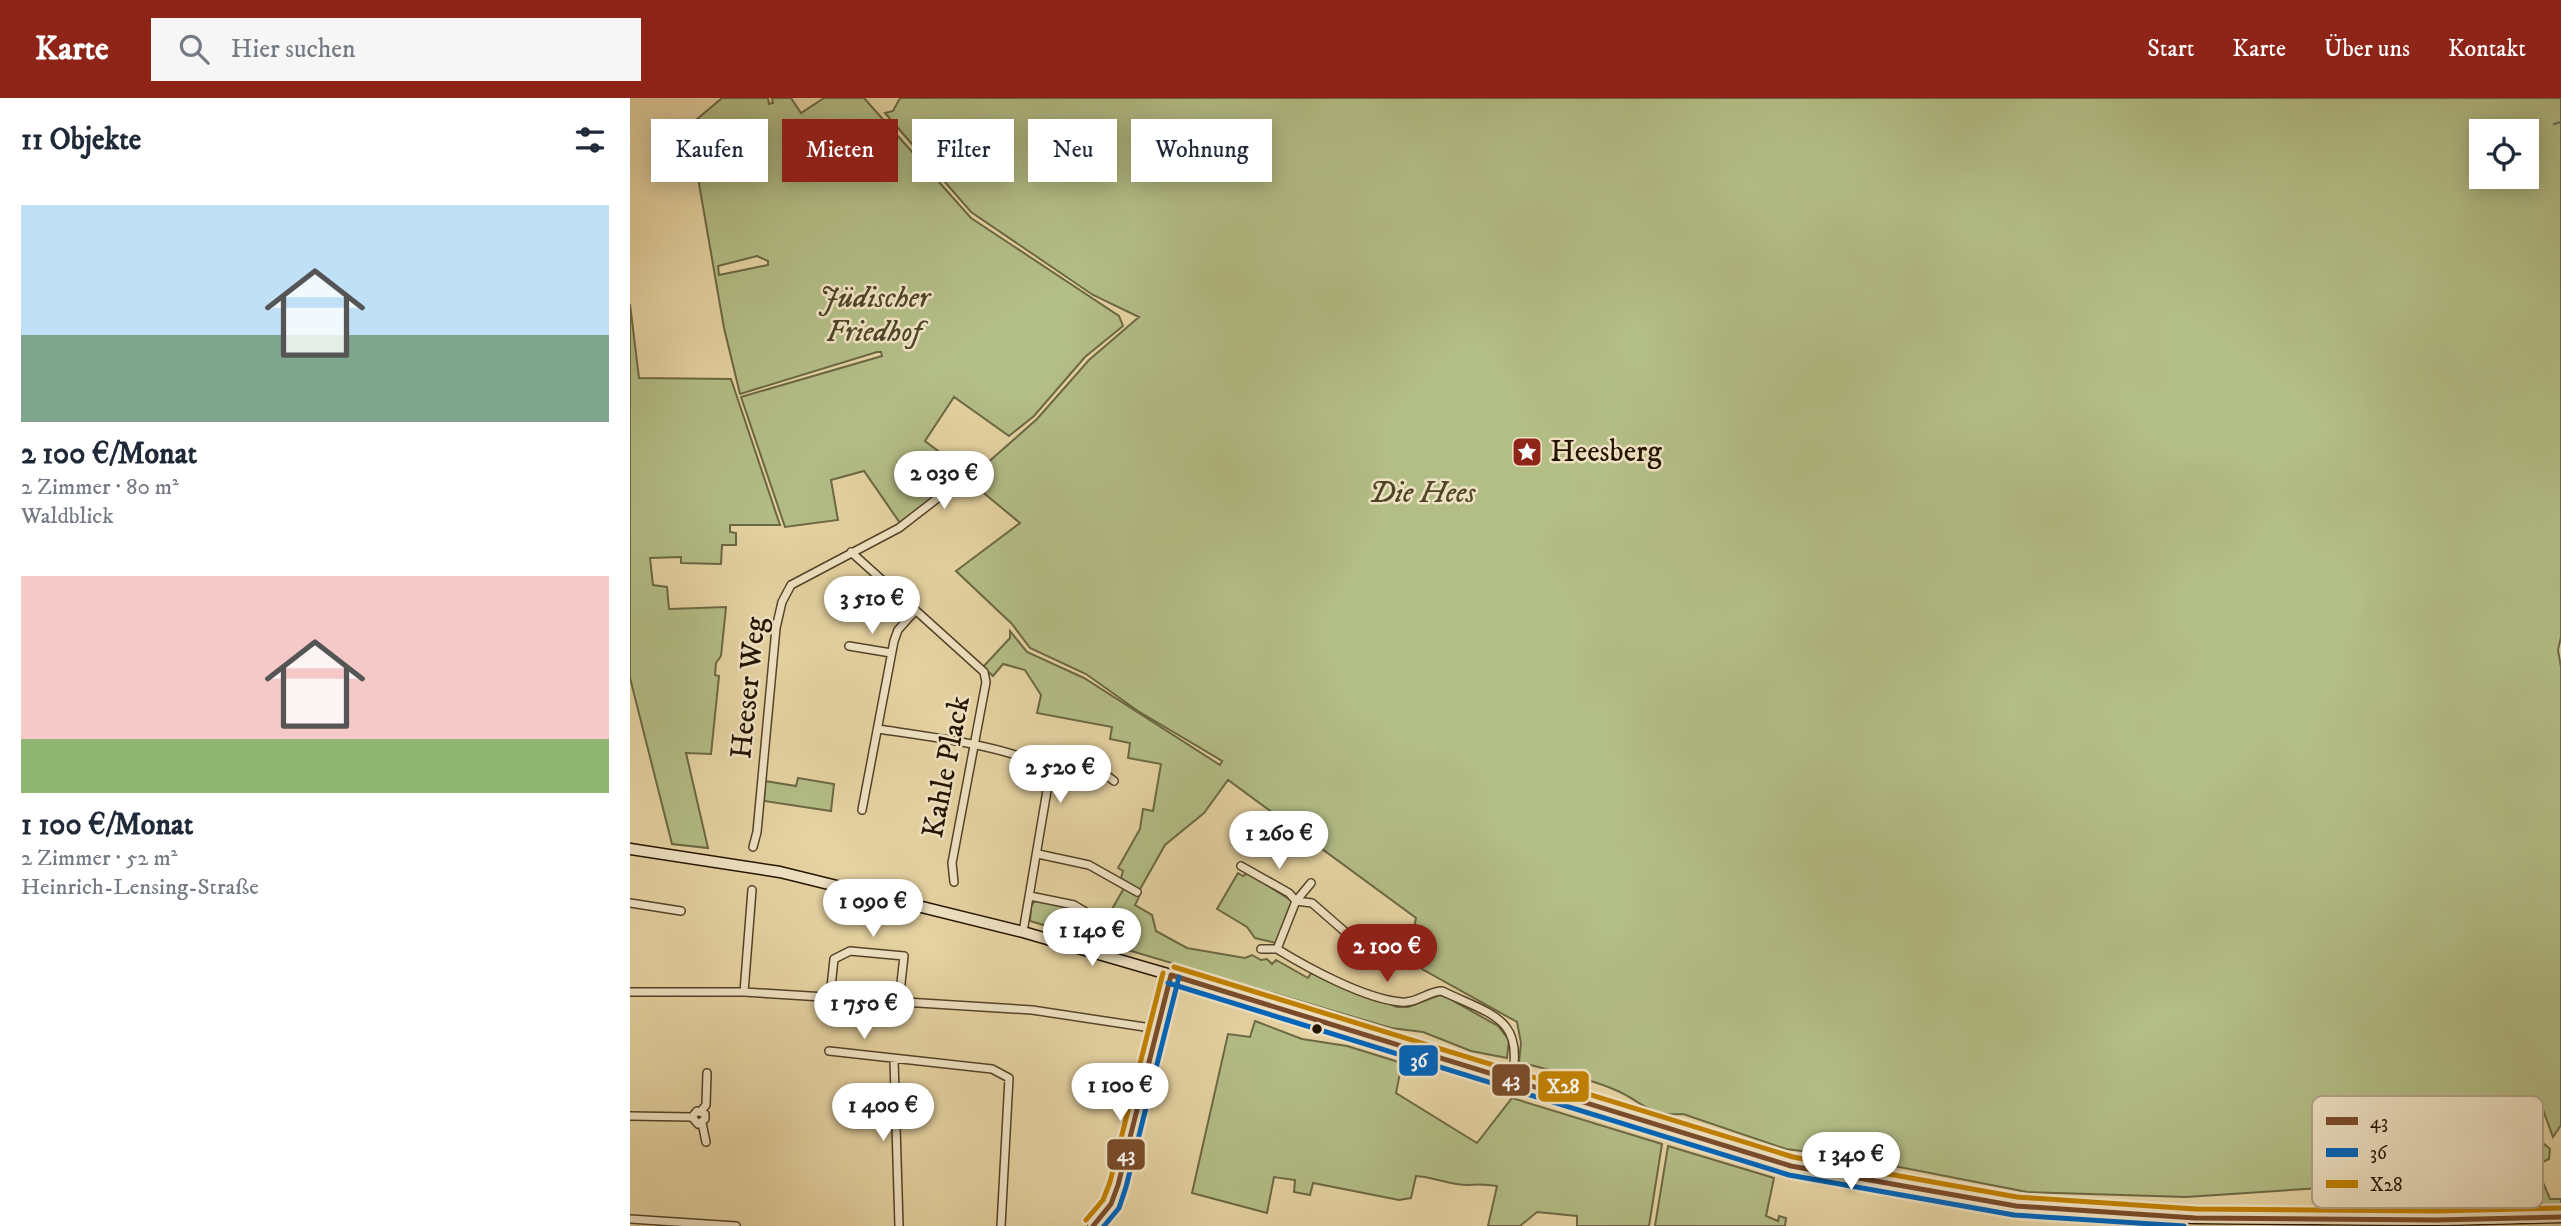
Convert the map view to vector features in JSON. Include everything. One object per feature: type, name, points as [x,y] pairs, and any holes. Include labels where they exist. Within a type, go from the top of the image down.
[{"type":"main road","points":[[630,849],[780,872],[1023,932],[1791,1166],[2016,1206],[2195,1218],[2504,1222],[2561,1217]]},
{"type":"street","name":"Heeser Weg","points":[[753,847],[757,832],[776,628],[782,602],[791,585],[899,528],[974,470]]},
{"type":"street","name":"Kahle Plack","points":[[850,552],[984,672],[986,682],[952,863],[954,882]]},
{"type":"street","points":[[862,810],[891,653],[898,630],[915,611]]},
{"type":"street","points":[[849,646],[891,653]]},
{"type":"street","points":[[878,729],[975,744],[1039,766],[1050,773]]},
{"type":"street","points":[[1050,773],[1065,765],[1101,771],[1114,781]]},
{"type":"street","points":[[1023,932],[1050,773]]},
{"type":"street","points":[[1038,854],[1089,865],[1137,892]]},
{"type":"street","points":[[1241,866],[1289,893],[1296,901],[1312,903],[1351,937],[1355,938],[1361,929]]},
{"type":"street","points":[[1277,949],[1296,901],[1311,883]]},
{"type":"street","points":[[744,992],[752,890]]},
{"type":"street","points":[[1030,896],[1074,905],[1103,922]]},
{"type":"street","points":[[630,903],[681,911]]},
{"type":"street","points":[[1261,949],[1277,949],[1331,978],[1404,1003],[1442,991],[1503,1022],[1514,1035],[1517,1047],[1511,1082]]},
{"type":"street","points":[[830,997],[834,959],[850,951],[904,956],[899,1001]]},
{"type":"street","points":[[1093,1226],[1111,1204],[1118,1185],[1171,975]]},
{"type":"street","points":[[630,992],[744,992],[1032,1010],[1158,1029]]},
{"type":"street","points":[[829,1052],[992,1069],[1009,1078],[1001,1226]]},
{"type":"street","points":[[894,1060],[899,1226]]},
{"type":"street","points":[[630,1116],[692,1117],[706,1105],[707,1073]]},
{"type":"street","points":[[701,1111],[705,1119],[702,1123],[706,1142]]},
{"type":"street","points":[[692,1117],[694,1121],[702,1123]]},
{"type":"street","points":[[630,1219],[736,1226]]},
{"type":"green space","name":"Jüdischer Friedhof","points":[[722,98],[768,98],[769,104],[773,103],[772,98],[791,98],[801,113],[824,98],[864,98],[883,119],[782,119],[782,182],[898,182],[898,136],[912,152],[912,182],[939,182],[971,218],[1119,316],[1123,326],[1085,357],[1034,416],[1009,436],[954,397],[925,441],[966,472],[900,523],[864,471],[831,480],[838,520],[785,527],[741,397],[882,356],[881,352],[740,394],[724,328],[699,182],[768,182],[768,119],[697,119]],"holes":[[[757,256],[768,261],[768,265],[719,275],[718,266]]]},
{"type":"green space","name":"Die Hees","points":[[900,98],[2561,98],[2561,637],[2558,650],[2561,667],[2561,1125],[2553,1137],[2543,1110],[2543,1096],[2312,1096],[2312,1189],[2186,1197],[2027,1192],[1848,1157],[1786,1149],[1683,1114],[1652,1110],[1602,1084],[1519,1062],[1521,1043],[1517,1022],[1422,969],[1410,949],[1416,918],[1228,780],[1204,813],[1165,845],[1139,891],[1121,878],[1123,871],[1118,868],[1140,829],[1143,809],[1153,811],[1161,764],[1128,758],[1130,743],[1110,739],[1112,727],[1037,713],[1041,695],[1025,670],[1003,664],[993,676],[983,667],[1010,638],[1010,631],[1027,652],[1084,678],[1220,765],[1222,761],[1138,711],[1086,674],[1030,648],[1012,624],[956,571],[1020,523],[968,480],[1037,419],[1089,360],[1139,317],[1093,295],[971,212],[945,182],[1014,182],[1014,119],[912,119],[912,144],[898,128],[898,119],[890,119],[885,113],[893,111]]},
{"type":"green space","points":[[630,304],[639,378],[731,379],[780,525],[730,525],[730,532],[736,533],[736,545],[722,545],[721,564],[681,563],[681,557],[650,558],[653,585],[667,587],[669,609],[726,607],[721,656],[716,663],[715,675],[719,676],[711,754],[686,753],[708,848],[672,844],[630,678]]},
{"type":"green space","points":[[798,778],[834,784],[831,811],[764,801],[765,781],[796,786]]},
{"type":"green space","points":[[1238,873],[1243,876],[1248,873],[1292,901],[1276,943],[1255,938],[1247,927],[1217,909]]},
{"type":"green space","points":[[1124,888],[1139,897],[1135,905],[1152,915],[1156,931],[1187,948],[1245,958],[1252,955],[1261,960],[1267,959],[1272,964],[1276,960],[1308,978],[1311,973],[1397,1007],[1408,1007],[1440,995],[1448,998],[1498,1026],[1509,1040],[1507,1058],[1471,1051],[1423,1032],[1391,1028],[1030,921],[1031,906],[1035,901],[1070,908],[1103,925]]},
{"type":"green space","points":[[1255,1021],[1302,1039],[1347,1046],[1402,1063],[1396,1093],[1477,1143],[1512,1098],[1662,1144],[1649,1226],[1577,1226],[1577,1216],[1537,1212],[1520,1226],[1488,1226],[1497,1186],[1462,1185],[1416,1176],[1411,1198],[1399,1200],[1313,1183],[1310,1195],[1294,1192],[1295,1180],[1274,1177],[1267,1213],[1192,1193],[1228,1034],[1250,1037]]},
{"type":"green space","name":"Die Hees","points":[[2543,1143],[2550,1149],[2549,1159],[2543,1162]]},
{"type":"green space","points":[[1668,1146],[1774,1178],[1766,1216],[1778,1221],[1779,1216],[1786,1218],[1785,1226],[1655,1226]]},
{"type":"green space","points":[[2543,1182],[2550,1199],[2561,1199],[2561,1211],[2523,1211],[2519,1208],[2543,1208]]},
{"type":"waterway","points":[[2554,124],[2561,122]]},
{"type":"transit line","name":"X28","points":[[1174,967],[1793,1157],[2017,1197],[2195,1209],[2436,1211],[2561,1208]]},
{"type":"transit line","name":"X28","points":[[1086,1220],[1103,1200],[1110,1182],[1163,973]]},
{"type":"transit line","name":"43","points":[[1171,975],[1791,1166],[2016,1206],[2195,1218],[2436,1220],[2561,1217]]},
{"type":"transit line","name":"43","points":[[1093,1226],[1111,1204],[1118,1185],[1171,975]]},
{"type":"transit line","name":"36","points":[[1104,1226],[1119,1208],[1126,1187],[1179,977]]},
{"type":"transit line","name":"36","points":[[1168,983],[1789,1175],[2014,1215],[2184,1226]]},
{"type":"place","name":"Heesberg","points":[[1527,452]]}]
